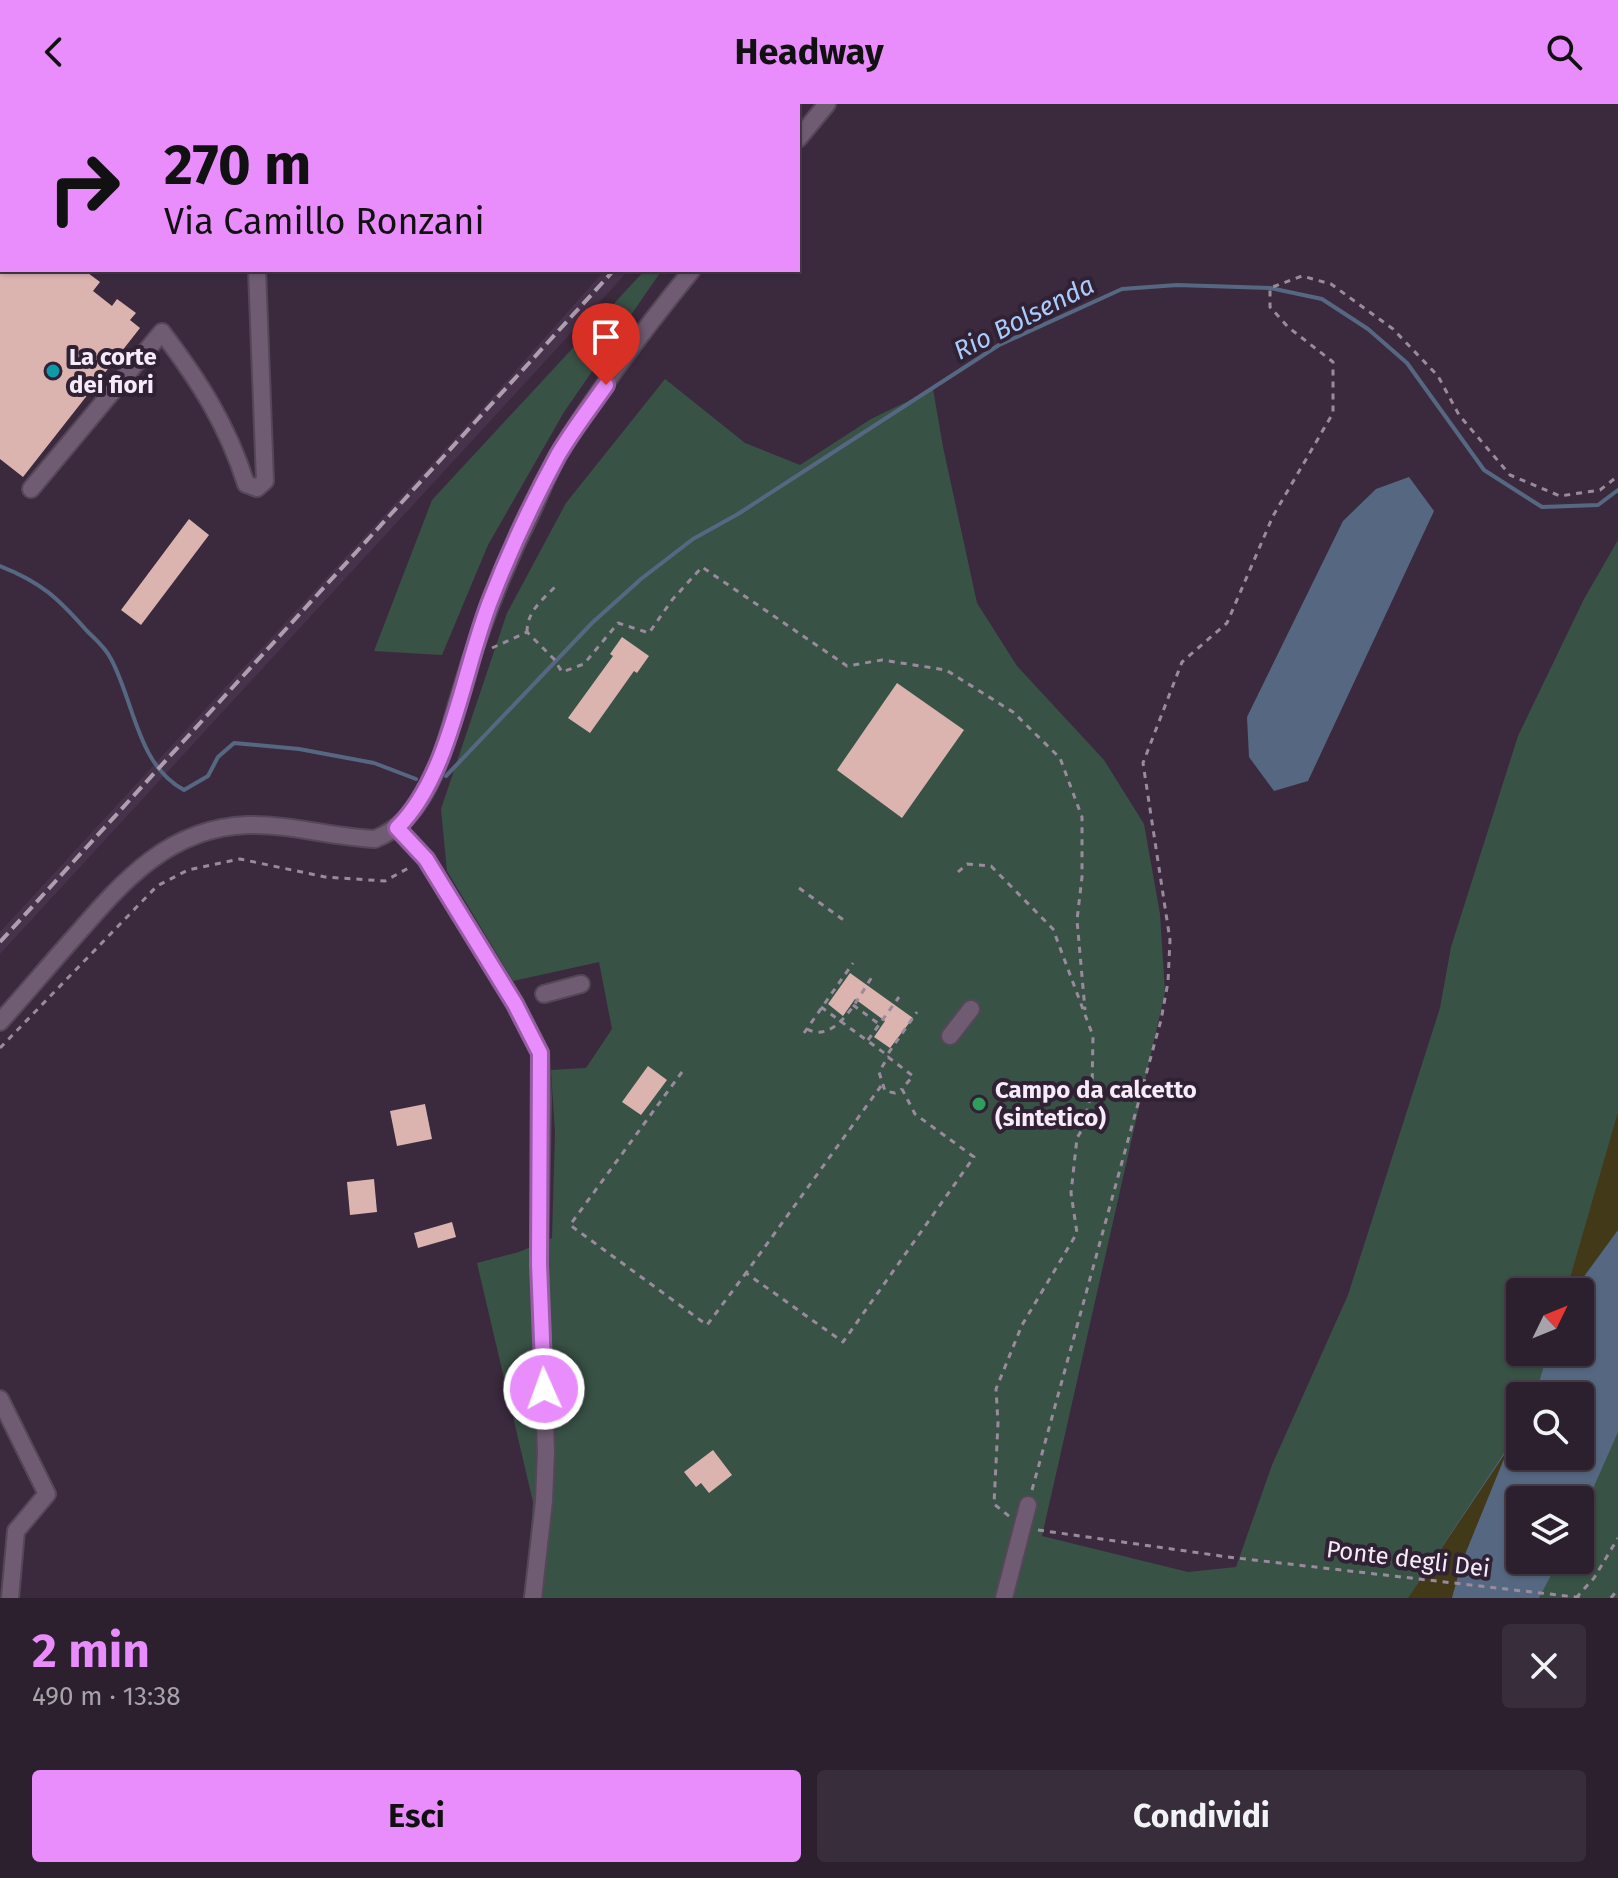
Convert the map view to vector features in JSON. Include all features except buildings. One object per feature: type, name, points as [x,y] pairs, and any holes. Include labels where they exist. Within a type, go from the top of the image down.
[{"type":"street","points":[[800,137],[827,104]]},
{"type":"street","points":[[31,489],[162,332],[210,399],[230,438],[246,484],[257,488],[265,481],[257,272]]},
{"type":"street","points":[[0,1022],[118,887],[144,863],[169,847],[220,828],[245,825],[375,839],[397,828],[410,815],[425,792],[449,730],[490,602],[559,454],[622,361],[690,272]]},
{"type":"street","points":[[397,828],[426,859],[515,1004],[540,1053],[539,1264],[546,1451],[533,1598]]},
{"type":"street","points":[[544,994],[581,984]]},
{"type":"street","points":[[950,1036],[971,1009]]},
{"type":"street","points":[[0,1399],[47,1494],[16,1531],[10,1598]]},
{"type":"street","points":[[1004,1598],[1028,1505]]},
{"type":"path","points":[[1028,1505],[1161,1020],[1168,982],[1170,940],[1143,763],[1182,662],[1227,623],[1273,516],[1333,413],[1333,362],[1288,327],[1270,307],[1270,288],[1302,276],[1331,284],[1393,329],[1438,376],[1459,415],[1510,475],[1560,496],[1600,490],[1618,476]]},
{"type":"path","points":[[555,587],[533,609],[527,620],[527,632],[554,659],[562,672],[584,664],[618,623],[649,633],[672,600],[702,567],[847,666],[882,660],[946,670],[1013,712],[1060,758],[1082,817],[1082,877],[1077,920],[1085,1010]]},
{"type":"path","points":[[471,659],[527,632]]},
{"type":"path","points":[[0,1048],[157,886],[188,870],[240,859],[325,877],[385,881],[426,859]]},
{"type":"path","points":[[958,872],[967,864],[991,866],[1053,929],[1093,1036],[1092,1090],[1083,1128],[1077,1138],[1071,1193],[1077,1233],[1022,1325],[996,1389],[998,1423],[994,1504],[1023,1527]]},
{"type":"path","points":[[799,888],[845,921]]},
{"type":"path","points":[[853,963],[805,1031],[821,1032],[841,1021],[872,977]]},
{"type":"path","points":[[867,1041],[899,997]]},
{"type":"path","points":[[853,1005],[879,1024]]},
{"type":"path","points":[[821,1007],[841,1021],[867,1041],[887,1056],[913,1076],[895,1093],[885,1091],[881,1086],[879,1072],[887,1056],[917,1012]]},
{"type":"path","points":[[682,1072],[570,1225],[707,1325],[881,1086]]},
{"type":"path","points":[[746,1273],[843,1342],[974,1157],[915,1114],[902,1089]]},
{"type":"path","name":"Ponte degli Dei","points":[[1023,1527],[1228,1557],[1584,1598]]},
{"type":"path","points":[[1576,1598],[1594,1578],[1618,1538]]},
{"type":"path","points":[[1611,1598],[1618,1589]]},
{"type":"shaded area","points":[[603,272],[627,272],[0,954],[0,932],[471,421]]},
{"type":"green space","points":[[643,272],[661,272],[564,412],[488,545],[442,655],[374,651],[432,500]]},
{"type":"green space","points":[[665,379],[745,443],[800,465],[871,419],[933,389],[977,603],[1017,666],[1104,760],[1144,824],[1160,914],[1165,992],[1042,1536],[1188,1572],[1236,1567],[1272,1465],[1348,1295],[1440,1008],[1451,947],[1518,736],[1584,599],[1618,540],[1618,1598],[527,1598],[533,1502],[477,1263],[519,1252],[552,1238],[555,1133],[551,1070],[586,1068],[612,1029],[599,962],[513,981],[447,871],[441,809],[507,613],[566,503]]},
{"type":"sand","points":[[1618,1112],[1618,1230],[1582,1278],[1570,1278]]},
{"type":"sand","points":[[1506,1451],[1462,1562],[1452,1598],[1408,1598]]},
{"type":"water","points":[[1409,477],[1434,511],[1308,781],[1274,791],[1249,757],[1247,717],[1343,521],[1376,489]]},
{"type":"water","points":[[1618,1230],[1618,1432],[1594,1486],[1506,1486],[1506,1574],[1552,1574],[1539,1598],[1452,1598],[1462,1562],[1506,1454],[1506,1470],[1594,1470],[1594,1382],[1539,1382],[1544,1366],[1594,1366],[1594,1278],[1583,1278]]},
{"type":"water","points":[[1506,1450],[1506,1452],[1408,1598]]},
{"type":"waterway","name":"Rio Bolsenda","points":[[446,776],[592,623],[641,579],[693,539],[738,514],[999,345],[1122,289],[1177,285],[1270,288],[1322,299],[1368,329],[1407,363],[1484,470],[1542,507],[1598,505],[1618,490]]},
{"type":"waterway","name":"Rio Bolsenda","points":[[0,566],[48,592],[103,647],[119,676],[146,749],[168,779],[184,790],[208,776],[218,757],[234,743],[299,749],[374,763],[416,779]]},
{"type":"railway","points":[[0,942],[612,272]]},
{"type":"place","name":"La corte dei fiori","points":[[53,371]]},
{"type":"place","name":"Campo da calcetto (sintetico)","points":[[979,1104]]},
{"type":"route","points":[[544,1389],[539,1264],[540,1053],[515,1004],[426,859],[397,828],[425,792],[449,730],[490,602],[514,545],[559,454],[606,385]]}]
